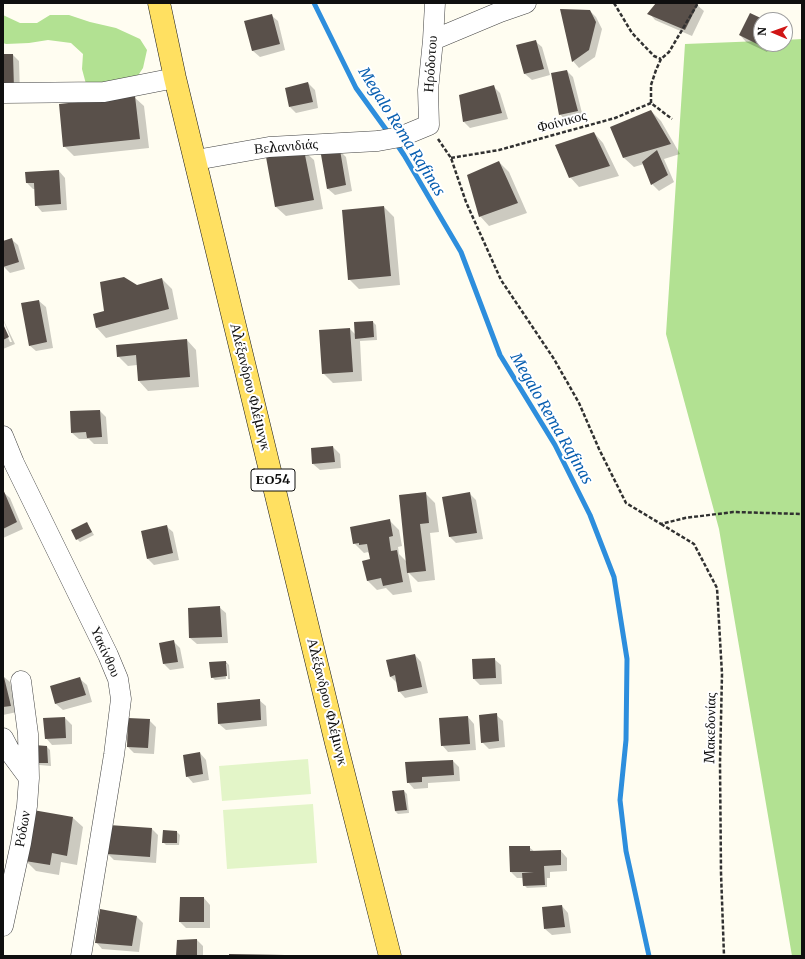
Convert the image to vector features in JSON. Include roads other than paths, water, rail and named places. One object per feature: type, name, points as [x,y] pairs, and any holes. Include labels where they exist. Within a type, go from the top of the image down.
[{"type":"main road","name":"Αλέξανδρου Φλέμινγκ","points":[[159,3],[336,743],[390,956]]},
{"type":"street","name":"Ηρόδοτου","points":[[429,125],[428,90],[435,3]]},
{"type":"street","points":[[433,40],[500,12],[526,3]]},
{"type":"street","points":[[3,93],[104,92],[176,78]]},
{"type":"street","name":"Βελανιδιάς","points":[[196,160],[269,147],[378,141],[400,137],[429,125]]},
{"type":"street","name":"Υακίνθου","points":[[3,436],[118,678],[121,699],[114,755],[81,956]]},
{"type":"street","name":"Ρόδων","points":[[3,926],[28,806],[28,734],[21,681]]},
{"type":"street","points":[[3,738],[12,755],[29,778]]},
{"type":"waterway","name":"Megalo Rema Rafinas","points":[[314,3],[356,88],[390,135]]},
{"type":"waterway","name":"Megalo Rema Rafinas","points":[[396,143],[461,252],[500,355],[555,445],[590,515],[614,577],[627,659],[626,740],[620,800],[626,851],[649,956]]}]
